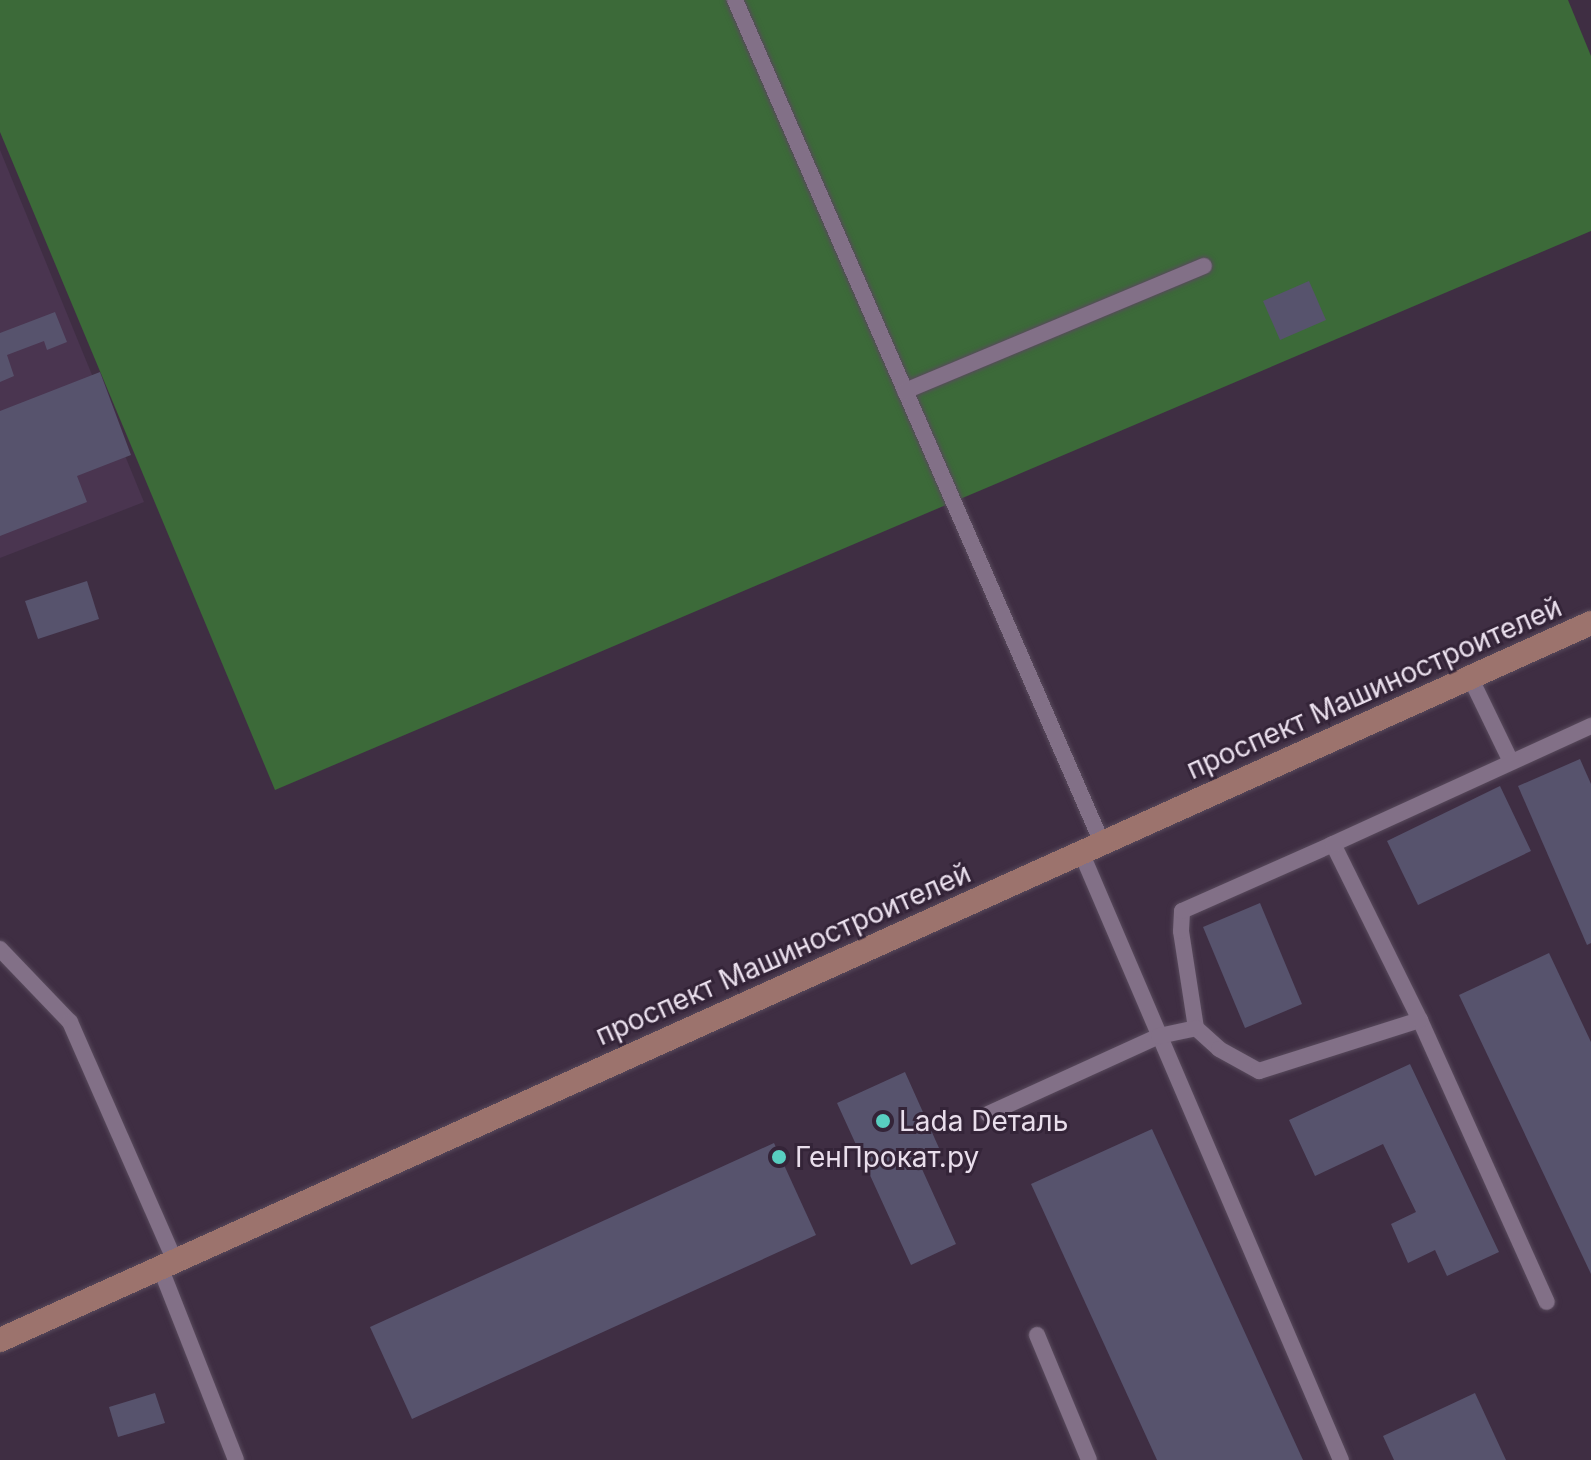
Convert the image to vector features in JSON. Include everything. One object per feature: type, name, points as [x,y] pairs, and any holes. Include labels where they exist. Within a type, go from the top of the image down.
[{"type":"main road","name":"проспект Машиностроителей","points":[[0,1340],[1591,623]]},
{"type":"lane","points":[[735,0],[905,391],[1092,848],[1159,1036],[1341,1460]]},
{"type":"lane","points":[[905,391],[1204,266]]},
{"type":"lane","points":[[1470,677],[1511,762]]},
{"type":"lane","points":[[1420,1020],[1259,1071],[1219,1049],[1196,1028],[1181,931],[1182,911],[1591,726]]},
{"type":"lane","points":[[1333,844],[1420,1020],[1547,1302]]},
{"type":"lane","points":[[0,949],[70,1022],[168,1264],[236,1460]]},
{"type":"lane","points":[[988,1114],[1159,1036],[1196,1028]]},
{"type":"lane","points":[[1037,1335],[1089,1460]]},
{"type":"shaded area","points":[[0,150],[144,502],[0,558]]},
{"type":"green space","points":[[0,0],[1568,0],[1591,56],[1591,231],[275,790],[0,132]]},
{"type":"building","points":[[1309,281],[1326,320],[1280,340],[1263,301]]},
{"type":"building","points":[[55,312],[67,342],[47,350],[44,341],[7,355],[14,376],[0,382],[0,333]]},
{"type":"building","points":[[100,372],[131,455],[77,476],[87,502],[0,536],[0,411]]},
{"type":"building","points":[[87,581],[99,619],[38,639],[25,601]]},
{"type":"building","points":[[1580,759],[1591,784],[1591,943],[1587,945],[1518,786]]},
{"type":"building","points":[[1500,786],[1531,851],[1418,905],[1387,841]]},
{"type":"building","points":[[1260,903],[1302,1004],[1245,1028],[1203,927]]},
{"type":"building","points":[[1549,953],[1591,1042],[1591,1274],[1459,995]]},
{"type":"building","points":[[1410,1064],[1499,1252],[1447,1276],[1435,1250],[1408,1263],[1391,1224],[1416,1212],[1383,1144],[1315,1176],[1289,1120]]},
{"type":"building","points":[[905,1072],[939,1148],[917,1158],[956,1244],[911,1265],[837,1103]]},
{"type":"building","points":[[1152,1129],[1303,1460],[1157,1460],[1031,1184]]},
{"type":"building","points":[[774,1143],[816,1235],[412,1419],[370,1327]]},
{"type":"building","points":[[155,1393],[165,1423],[118,1437],[109,1407]]},
{"type":"building","points":[[1475,1393],[1506,1460],[1394,1460],[1383,1436]]},
{"type":"place","name":"Lada Dеталь","points":[[883,1121]]},
{"type":"place","name":"ГенПрокат.ру","points":[[779,1157]]}]
